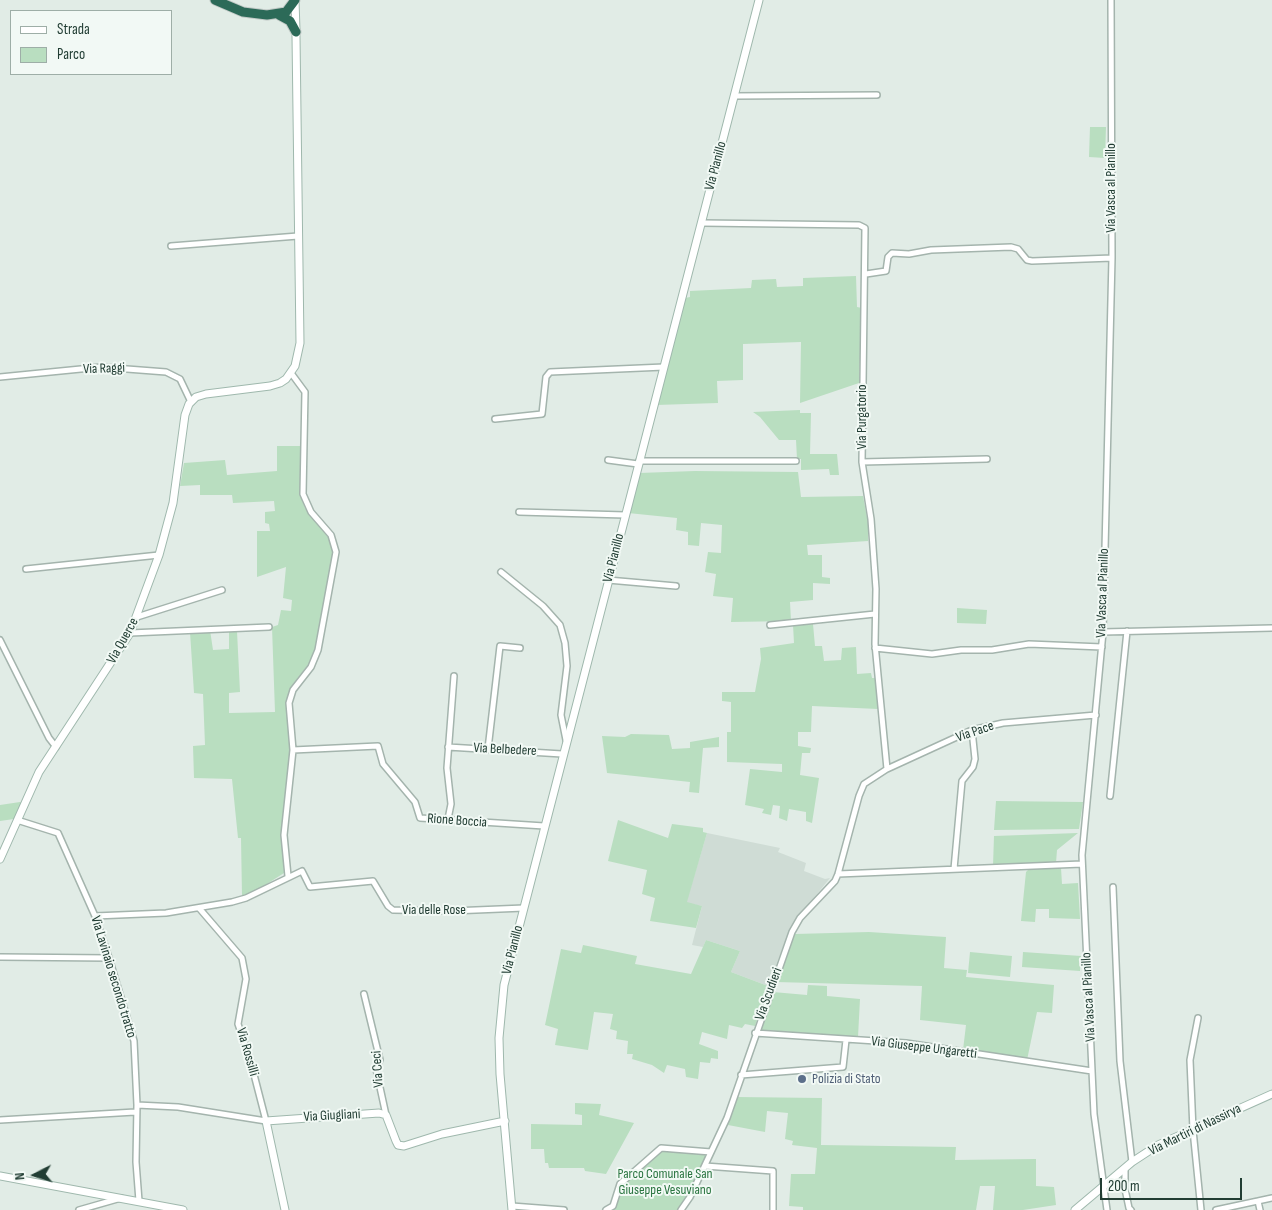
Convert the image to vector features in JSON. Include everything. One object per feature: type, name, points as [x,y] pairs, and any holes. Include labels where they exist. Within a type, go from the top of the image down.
[{"type":"highway","points":[[215,0],[243,12],[278,15],[290,21],[296,34]]},
{"type":"highway","points":[[278,15],[289,10],[295,0]]},
{"type":"street","points":[[191,402],[196,397],[206,394],[270,386],[286,379],[298,358],[300,343],[295,0]]},
{"type":"street","name":"Via Pianillo","points":[[512,1208],[500,1074],[501,1013],[507,970],[638,462],[702,223],[758,0]]},
{"type":"street","name":"Via Vasca al Pianillo","points":[[1107,1210],[1094,1114],[1082,864],[1103,632],[1112,258],[1111,0]]},
{"type":"street","points":[[734,96],[877,95]]},
{"type":"street","name":"Via Purgatorio","points":[[702,223],[859,225],[865,228],[866,274],[862,386],[862,462],[871,520],[876,589],[874,614],[875,648],[887,769]]},
{"type":"street","points":[[171,246],[298,236]]},
{"type":"street","points":[[866,274],[886,272],[888,258],[892,253],[910,254],[931,250],[1011,247],[1018,249],[1027,260],[1032,261],[1112,258]]},
{"type":"street","name":"Via Raggi","points":[[0,377],[101,367],[166,372],[180,379],[191,402]]},
{"type":"street","points":[[495,419],[542,414],[546,378],[550,372],[664,367]]},
{"type":"street","points":[[95,916],[166,913],[199,908],[246,898],[288,876],[284,835],[293,750],[289,703],[293,690],[311,667],[318,650],[336,552],[331,535],[312,512],[303,494],[305,392],[291,373]]},
{"type":"street","name":"Via Querce","points":[[0,859],[39,772],[130,633],[137,617],[159,555],[173,503],[185,415],[191,402]]},
{"type":"street","points":[[862,462],[987,459]]},
{"type":"street","points":[[608,460],[638,462],[796,461]]},
{"type":"street","points":[[519,512],[625,515]]},
{"type":"street","points":[[26,569],[141,555],[159,555]]},
{"type":"street","points":[[501,572],[543,606],[560,625],[567,666],[561,715],[566,740]]},
{"type":"street","points":[[608,580],[676,586]]},
{"type":"street","points":[[137,617],[222,590]]},
{"type":"street","points":[[770,625],[813,622],[845,616],[874,614]]},
{"type":"street","points":[[130,633],[268,627]]},
{"type":"street","points":[[1103,632],[1272,628]]},
{"type":"street","points":[[1110,796],[1127,631]]},
{"type":"street","points":[[0,640],[49,738],[56,747]]},
{"type":"street","points":[[875,648],[932,654],[961,650],[992,650],[1029,644],[1102,647]]},
{"type":"street","points":[[488,749],[500,646],[520,648]]},
{"type":"street","points":[[448,819],[451,804],[447,768],[454,676]]},
{"type":"street","name":"Via Pace","points":[[864,784],[887,769],[972,730],[1003,723],[1096,715]]},
{"type":"street","points":[[954,869],[962,781],[973,767],[976,759],[972,730]]},
{"type":"street","name":"Rione Boccia","points":[[293,750],[378,746],[382,764],[415,802],[420,818],[544,826]]},
{"type":"street","name":"Via Belbedere","points":[[448,747],[562,754]]},
{"type":"street","name":"Via Scudieri","points":[[680,1210],[690,1196],[727,1118],[755,1033],[792,932],[804,913],[835,881],[864,784]]},
{"type":"street","name":"Via Lavinaio secondo tratto","points":[[17,820],[58,833],[95,916],[109,958],[134,1041],[139,1201]]},
{"type":"street","points":[[838,874],[1082,864]]},
{"type":"street","name":"Via delle Rose","points":[[288,876],[302,871],[310,887],[366,880],[373,881],[388,906],[393,910],[442,911],[524,908]]},
{"type":"street","points":[[1113,887],[1120,1060],[1132,1162]]},
{"type":"street","name":"Via Rossilli","points":[[199,908],[242,958],[246,979],[238,1024],[250,1059],[266,1121],[285,1210]]},
{"type":"street","points":[[0,957],[109,958]]},
{"type":"street","name":"Via Ceci","points":[[364,994],[380,1060],[376,1069],[386,1115]]},
{"type":"street","points":[[1198,1018],[1190,1060],[1193,1130],[1201,1210]]},
{"type":"street","name":"Via Giuseppe Ungaretti","points":[[755,1033],[906,1043],[1092,1071]]},
{"type":"street","points":[[741,1075],[844,1067],[846,1040]]},
{"type":"street","name":"Via Martiri di Nassirya","points":[[1075,1210],[1132,1162],[1158,1145],[1272,1094]]},
{"type":"street","name":"Via Giugliani","points":[[137,1105],[178,1108],[266,1121],[379,1113],[386,1115]]},
{"type":"street","points":[[0,1120],[135,1112]]},
{"type":"street","points":[[386,1115],[398,1145],[404,1146],[442,1134],[505,1121]]},
{"type":"street","points":[[606,1210],[613,1206],[620,1184],[661,1148],[711,1152]]},
{"type":"street","points":[[705,1166],[773,1171],[773,1210]]},
{"type":"street","points":[[1125,1169],[1125,1189],[1129,1208],[1132,1210]]},
{"type":"street","points":[[0,1176],[183,1210]]},
{"type":"street","points":[[79,1210],[115,1202],[121,1198]]},
{"type":"street","points":[[1216,1210],[1272,1198]]},
{"type":"street","points":[[139,1201],[140,1210]]},
{"type":"street","points":[[1258,1201],[1260,1210]]},
{"type":"street","points":[[512,1208],[564,1210]]},
{"type":"shaded area","points":[[707,833],[780,848],[778,852],[806,863],[804,871],[825,879],[830,878],[791,926],[768,986],[731,972],[740,951],[706,940],[703,947],[692,945],[702,906],[686,903]]},
{"type":"green space","points":[[1090,127],[1106,127],[1105,158],[1089,157]]},
{"type":"green space","points":[[856,276],[857,307],[862,308],[859,383],[800,403],[801,342],[743,344],[743,380],[717,381],[718,403],[656,405],[685,298],[690,297],[690,291],[751,288],[752,280],[776,279],[777,287],[803,286],[803,278]]},
{"type":"green space","points":[[800,410],[800,413],[811,413],[810,454],[837,454],[839,475],[830,475],[829,469],[801,470],[801,459],[797,459],[796,440],[779,440],[760,417],[753,412]]},
{"type":"green space","points":[[277,446],[301,446],[302,500],[305,508],[331,541],[333,559],[317,643],[311,661],[293,684],[287,701],[291,746],[282,836],[284,873],[259,889],[242,896],[241,838],[238,838],[232,779],[194,778],[193,746],[205,745],[203,694],[194,693],[190,632],[210,630],[213,650],[229,649],[229,632],[237,631],[240,692],[229,693],[229,713],[275,712],[272,627],[278,625],[281,610],[291,611],[292,600],[283,598],[286,567],[257,577],[257,531],[270,531],[269,524],[265,523],[265,512],[275,511],[274,501],[233,503],[232,495],[200,495],[200,485],[180,486],[184,463],[225,460],[227,475],[277,471]]},
{"type":"green space","points":[[695,471],[798,472],[801,497],[863,496],[868,523],[868,541],[807,545],[808,555],[822,555],[822,577],[830,578],[830,584],[813,583],[813,600],[790,602],[791,621],[731,622],[733,598],[713,596],[716,574],[705,572],[708,552],[721,553],[722,525],[701,523],[699,546],[688,545],[688,532],[676,530],[677,518],[628,513],[639,473]]},
{"type":"green space","points":[[957,608],[987,610],[986,624],[957,623]]},
{"type":"green space","points":[[813,624],[815,646],[822,646],[824,661],[841,660],[842,648],[856,647],[857,674],[871,673],[872,678],[876,678],[878,709],[812,706],[811,732],[798,732],[798,746],[811,748],[810,753],[802,753],[800,775],[819,778],[812,823],[806,821],[806,812],[789,809],[787,821],[779,818],[780,806],[773,805],[771,815],[762,813],[764,809],[745,805],[750,769],[782,772],[782,764],[727,762],[727,732],[731,732],[731,702],[722,701],[722,692],[755,692],[761,659],[760,648],[794,643],[793,625]]},
{"type":"green space","points":[[631,734],[669,735],[672,749],[690,748],[690,742],[719,737],[719,747],[703,748],[699,793],[689,792],[690,782],[607,773],[602,736],[625,737]]},
{"type":"green space","points":[[996,801],[1083,802],[1079,829],[994,830]]},
{"type":"green space","points":[[22,803],[14,819],[0,821],[0,805]]},
{"type":"green space","points":[[618,820],[668,838],[672,824],[703,828],[703,832],[707,833],[687,902],[702,906],[696,928],[650,921],[655,898],[642,894],[647,870],[608,861]]},
{"type":"green space","points":[[1078,833],[1057,850],[1056,863],[993,866],[994,836]]},
{"type":"green space","points":[[1030,868],[1061,868],[1062,884],[1078,883],[1080,919],[1049,918],[1049,909],[1036,909],[1035,922],[1021,921],[1026,872]]},
{"type":"green space","points":[[869,932],[946,937],[944,968],[967,970],[966,977],[1054,985],[1052,1013],[1037,1012],[1027,1060],[963,1050],[966,1025],[920,1020],[922,986],[776,982],[795,934]]},
{"type":"green space","points":[[706,940],[740,951],[731,972],[768,986],[755,1026],[745,1024],[742,1028],[729,1025],[727,1039],[702,1032],[699,1044],[718,1051],[718,1059],[711,1058],[710,1063],[700,1062],[698,1079],[686,1077],[685,1069],[667,1065],[664,1073],[652,1065],[632,1059],[633,1054],[627,1054],[628,1041],[616,1039],[617,1031],[610,1029],[613,1014],[594,1012],[588,1050],[555,1045],[558,1029],[545,1025],[561,949],[581,953],[583,945],[637,956],[635,964],[691,974]]},
{"type":"green space","points":[[970,952],[1012,956],[1010,977],[968,973]]},
{"type":"green space","points":[[1023,952],[1081,956],[1080,971],[1022,967]]},
{"type":"green space","points":[[808,985],[827,986],[827,996],[860,999],[858,1037],[760,1030],[773,992],[807,995]]},
{"type":"green space","points":[[737,1097],[822,1098],[821,1145],[956,1147],[955,1160],[1036,1159],[1036,1186],[1054,1187],[1056,1205],[1023,1210],[993,1210],[995,1186],[980,1186],[976,1210],[803,1210],[803,1207],[789,1206],[791,1174],[815,1174],[817,1148],[792,1145],[793,1141],[785,1139],[788,1113],[767,1111],[765,1132],[728,1125]]},
{"type":"green space","points":[[575,1103],[601,1104],[599,1115],[634,1123],[606,1174],[585,1171],[584,1168],[549,1168],[548,1163],[545,1163],[544,1149],[531,1149],[531,1124],[582,1125],[582,1115],[575,1114]]},
{"type":"green space","name":"Parco Comunale San Giuseppe Vesuviano","points":[[661,1150],[708,1154],[689,1196],[678,1210],[611,1210],[615,1207],[622,1185]]},
{"type":"place","name":"Polizia di Stato","points":[[802,1079]]}]
